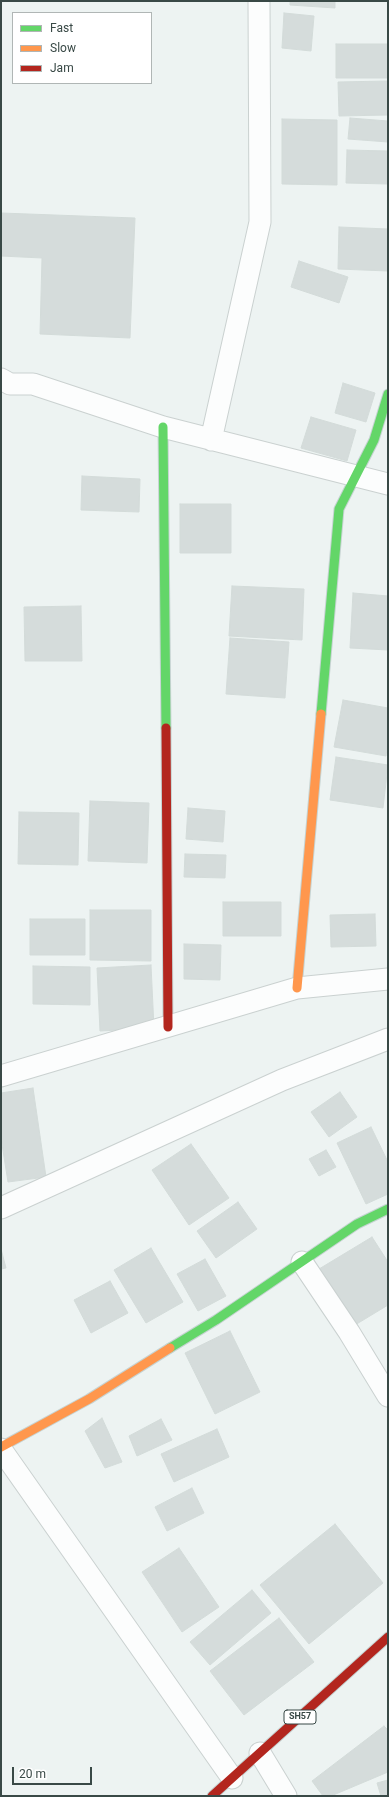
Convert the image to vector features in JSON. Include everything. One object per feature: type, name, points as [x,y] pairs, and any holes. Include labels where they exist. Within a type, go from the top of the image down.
[{"type":"street","points":[[211,440],[260,222],[259,1]]},
{"type":"street","points":[[1,379],[10,384],[33,384],[163,427],[388,484]]},
{"type":"street","points":[[297,988],[339,509],[354,476],[374,440],[388,394]]},
{"type":"street","points":[[163,427],[168,1027]]},
{"type":"street","points":[[1,1076],[297,988],[388,978]]},
{"type":"street","points":[[1,1208],[282,1080],[388,1039]]},
{"type":"street","points":[[232,1778],[1,1448],[95,1395],[216,1320],[357,1224],[388,1209]]},
{"type":"street","points":[[302,1262],[349,1332],[388,1396]]},
{"type":"street","name":"SH57","points":[[212,1796],[388,1638]]},
{"type":"street","points":[[260,1753],[286,1796]]},
{"type":"building","points":[[290,1],[335,1],[335,8],[290,5]]},
{"type":"building","points":[[284,13],[314,16],[311,51],[282,48]]},
{"type":"building","points":[[336,44],[388,44],[388,78],[336,78]]},
{"type":"building","points":[[388,81],[388,115],[339,116],[338,82]]},
{"type":"building","points":[[350,118],[388,121],[388,142],[348,139]]},
{"type":"building","points":[[282,119],[337,120],[337,185],[282,184]]},
{"type":"building","points":[[347,150],[388,151],[388,184],[346,183]]},
{"type":"building","points":[[1,213],[135,218],[130,338],[40,334],[42,258],[1,256]]},
{"type":"building","points":[[339,227],[388,229],[388,271],[338,269]]},
{"type":"building","points":[[299,261],[348,277],[339,303],[291,287]]},
{"type":"building","points":[[343,383],[375,393],[366,422],[335,413]]},
{"type":"building","points":[[311,417],[356,430],[347,461],[301,448]]},
{"type":"building","points":[[82,476],[140,479],[139,512],[81,510]]},
{"type":"building","points":[[180,504],[231,504],[231,553],[180,553]]},
{"type":"building","points":[[232,586],[304,589],[302,640],[229,636]]},
{"type":"building","points":[[353,593],[388,596],[388,650],[350,648]]},
{"type":"building","points":[[81,606],[82,661],[25,661],[24,607]]},
{"type":"building","points":[[230,638],[289,642],[285,698],[226,694]]},
{"type":"building","points":[[343,700],[388,708],[388,742],[386,756],[334,747]]},
{"type":"building","points":[[336,757],[388,765],[383,808],[330,800]]},
{"type":"building","points":[[90,801],[149,803],[147,863],[88,861]]},
{"type":"building","points":[[188,808],[225,811],[223,842],[186,839]]},
{"type":"building","points":[[19,812],[79,813],[78,865],[18,864]]},
{"type":"building","points":[[185,854],[226,855],[225,878],[184,877]]},
{"type":"building","points":[[223,902],[281,902],[281,936],[223,936]]},
{"type":"building","points":[[90,910],[151,910],[151,961],[90,960]]},
{"type":"building","points":[[375,914],[376,946],[331,947],[330,915]]},
{"type":"building","points":[[30,919],[85,919],[85,955],[30,955]]},
{"type":"building","points":[[184,944],[221,945],[220,980],[184,979]]},
{"type":"building","points":[[151,965],[154,1028],[100,1031],[97,968]]},
{"type":"building","points":[[33,966],[90,967],[90,1005],[33,1004]]},
{"type":"building","points":[[33,1088],[46,1177],[8,1182],[1,1138],[1,1093]]},
{"type":"building","points":[[340,1092],[357,1117],[329,1137],[311,1112]]},
{"type":"building","points":[[371,1127],[388,1162],[388,1194],[366,1204],[337,1143]]},
{"type":"building","points":[[191,1144],[229,1198],[189,1225],[152,1170]]},
{"type":"building","points":[[326,1150],[336,1167],[319,1176],[309,1159]]},
{"type":"building","points":[[238,1202],[257,1229],[216,1258],[197,1231]]},
{"type":"building","points":[[372,1237],[388,1262],[388,1305],[355,1325],[319,1269]]},
{"type":"building","points":[[151,1248],[183,1302],[146,1323],[114,1270]]},
{"type":"building","points":[[1,1249],[6,1268],[1,1269]]},
{"type":"building","points":[[205,1259],[226,1296],[198,1311],[177,1274]]},
{"type":"building","points":[[110,1281],[128,1313],[91,1333],[74,1300]]},
{"type":"building","points":[[230,1331],[260,1392],[215,1414],[185,1353]]},
{"type":"building","points":[[102,1418],[122,1462],[105,1468],[85,1431]]},
{"type":"building","points":[[161,1419],[172,1440],[137,1456],[129,1436]]},
{"type":"building","points":[[217,1429],[229,1457],[174,1482],[161,1454]]},
{"type":"building","points":[[192,1488],[204,1513],[167,1531],[155,1507]]},
{"type":"building","points":[[335,1524],[383,1583],[309,1644],[260,1585]]},
{"type":"building","points":[[179,1548],[219,1607],[182,1632],[142,1572]]},
{"type":"building","points":[[252,1590],[271,1613],[210,1665],[190,1642]]},
{"type":"building","points":[[279,1618],[314,1662],[244,1715],[210,1671]]},
{"type":"building","points":[[384,1726],[388,1730],[388,1772],[331,1796],[323,1796],[312,1781]]},
{"type":"building","points":[[388,1780],[388,1796],[381,1796],[377,1783]]},
{"type":"traffic: fast","points":[[321,714],[339,509],[374,440],[388,394]]},
{"type":"traffic: fast","points":[[163,427],[166,728]]},
{"type":"traffic: fast","points":[[170,1348],[216,1320],[357,1224],[388,1209]]},
{"type":"traffic: slow","points":[[297,988],[321,714]]},
{"type":"traffic: slow","points":[[1,1447],[89,1399],[170,1348]]},
{"type":"traffic: jam","points":[[166,728],[168,1027]]},
{"type":"traffic: jam","points":[[212,1796],[388,1637]]}]
